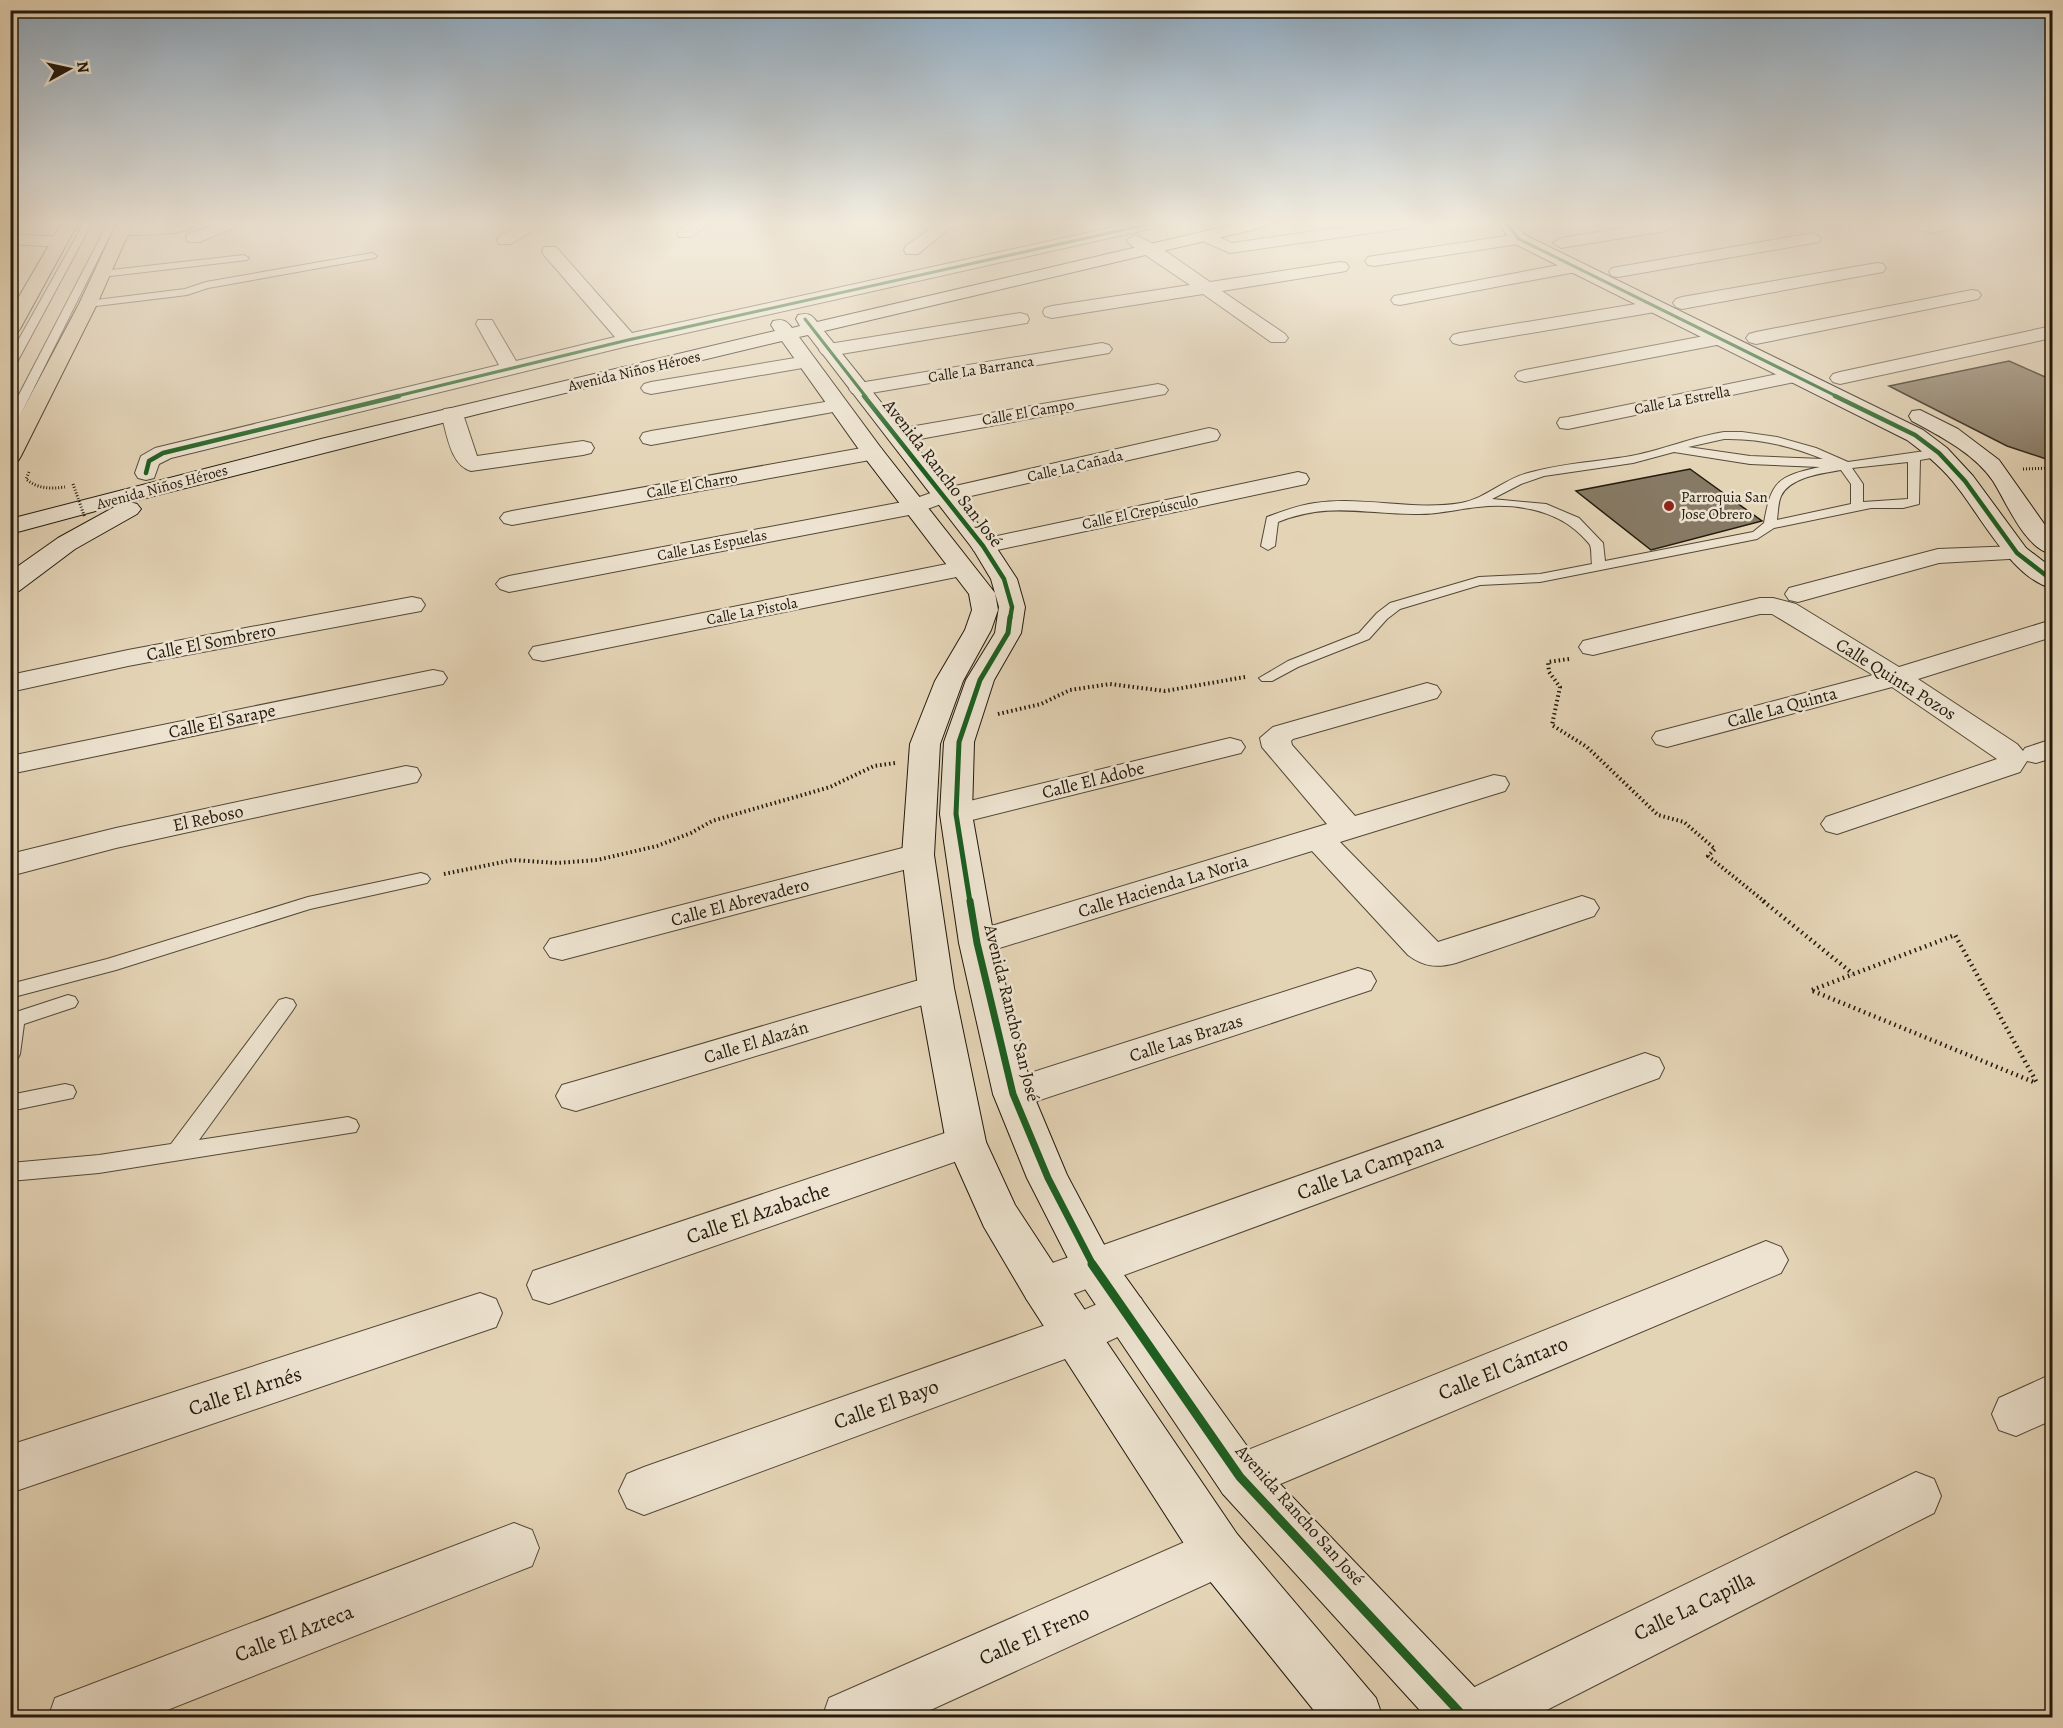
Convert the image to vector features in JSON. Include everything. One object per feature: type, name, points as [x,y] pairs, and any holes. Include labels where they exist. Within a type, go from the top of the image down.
[{"type":"main road","points":[[13,322],[24,304]]},
{"type":"main road","points":[[10,456],[88,304]]},
{"type":"street","points":[[596,304],[628,340]]},
{"type":"street","points":[[146,473],[149,460],[163,453],[628,340],[791,304]]},
{"type":"street","name":"Avenida Niños Héroes","points":[[10,527],[210,474],[452,414],[804,336],[925,304]]},
{"type":"street","points":[[1052,312],[1106,304]]},
{"type":"street","points":[[1229,304],[1278,338]]},
{"type":"street","points":[[1460,339],[1634,304]]},
{"type":"street","points":[[1664,304],[1719,339],[1915,435],[1939,453],[1965,481],[2017,553],[2052,580]]},
{"type":"street","points":[[1683,304],[1870,392]]},
{"type":"street","points":[[1756,338],[1929,304]]},
{"type":"street","points":[[651,388],[804,336],[1020,319]]},
{"type":"street","points":[[485,324],[511,369]]},
{"type":"street","points":[[1840,378],[2052,332]]},
{"type":"street","name":"Avenida Niños Héroes","points":[[78,485],[146,473],[804,336]]},
{"type":"street","name":"Avenida Rancho San José","points":[[804,336],[848,398],[972,558],[1004,579],[1012,607],[1008,633],[980,680],[959,742],[956,814],[977,943],[1014,1094],[1048,1178],[1094,1267],[1240,1477],[1465,1718]]},
{"type":"street","points":[[1526,376],[1719,339]]},
{"type":"street","name":"Calle La Barranca","points":[[651,438],[1102,349]]},
{"type":"street","name":"Calle La Estrella","points":[[1568,423],[1797,376]]},
{"type":"street","name":"Calle El Campo","points":[[885,444],[1158,390]]},
{"type":"street","points":[[1899,405],[1940,427],[1997,470],[2023,510],[2052,547]]},
{"type":"street","points":[[452,414],[467,461],[471,464],[583,448]]},
{"type":"street","name":"Calle La Cañada","points":[[928,501],[1209,435]]},
{"type":"street","name":"Calle El Charro","points":[[512,518],[885,444]]},
{"type":"street","points":[[10,586],[36,563],[95,526],[145,501],[210,474]]},
{"type":"street","name":"Calle El Crepúsculo","points":[[972,558],[1298,479]]},
{"type":"street","name":"Calle Las Espuelas","points":[[509,584],[928,501]]},
{"type":"street","points":[[1593,647],[1786,600],[1938,556],[2017,553]]},
{"type":"street","name":"Avenida Rancho San José","points":[[972,558],[985,610],[978,630],[949,681],[925,744],[922,760],[918,855],[936,988],[966,1142],[999,1215],[1042,1286],[1219,1552],[1356,1718]]},
{"type":"street","name":"Calle La Pistola","points":[[543,653],[972,558]]},
{"type":"street","name":"Calle Quinta Pozos","points":[[1786,600],[1787,610],[1896,677],[2006,750],[2034,753]]},
{"type":"street","name":"Calle El Sombrero","points":[[10,684],[128,658],[412,605]]},
{"type":"street","name":"Calle La Quinta","points":[[1667,738],[1896,677],[2052,628]]},
{"type":"street","name":"Calle El Sarape","points":[[10,765],[433,678]]},
{"type":"street","points":[[1426,692],[1283,733],[1275,738],[1277,747],[1333,833],[1420,946],[1431,954],[1444,954],[1582,908]]},
{"type":"street","name":"Calle El Adobe","points":[[956,814],[1230,747]]},
{"type":"street","points":[[1837,824],[2009,765],[2034,753]]},
{"type":"street","name":"El Reboso","points":[[10,865],[116,838],[406,775]]},
{"type":"street","name":"Calle Hacienda La Noria","points":[[977,943],[1494,784]]},
{"type":"street","name":"Calle El Abrevadero","points":[[562,948],[918,855]]},
{"type":"street","name":"Calle Las Brazas","points":[[1014,1094],[1358,981]]},
{"type":"street","name":"Calle El Alazán","points":[[576,1096],[936,988]]},
{"type":"street","name":"Calle La Campana","points":[[1042,1286],[1645,1068]]},
{"type":"street","name":"Calle El Azabache","points":[[549,1285],[966,1142]]},
{"type":"street","name":"Calle El Cántaro","points":[[1240,1477],[1766,1260]]},
{"type":"street","name":"Calle El Bayo","points":[[644,1491],[1076,1335],[1125,1312]]},
{"type":"street","name":"Calle El Arnés","points":[[10,1469],[480,1313]]},
{"type":"street","name":"Calle La Capilla","points":[[1472,1718],[1916,1496]]},
{"type":"street","name":"Calle El Azteca","points":[[75,1718],[514,1548]]},
{"type":"street","name":"Calle El Freno","points":[[849,1718],[1219,1552]]},
{"type":"lane","points":[[10,366],[44,304]]},
{"type":"lane","points":[[10,424],[77,304]]},
{"type":"lane","points":[[1476,503],[1530,476],[1634,459],[1710,437],[1753,436],[1808,449],[1844,464],[1857,484],[1857,507]]},
{"type":"lane","points":[[1670,448],[1750,460],[1844,464],[1914,458],[1939,453]]},
{"type":"lane","points":[[1267,678],[1293,664],[1364,636],[1382,616],[1395,606],[1479,581],[1540,578],[1757,535],[1770,525],[1871,504],[1903,504],[1914,501],[1914,458]]},
{"type":"lane","points":[[1770,525],[1776,493],[1786,483],[1844,464]]},
{"type":"lane","points":[[1268,546],[1272,520],[1291,511],[1329,504],[1406,510],[1442,509],[1476,503],[1511,503],[1546,508],[1574,521],[1596,543],[1599,566]]},
{"type":"lane","points":[[10,991],[109,965],[308,903],[421,879]]},
{"type":"lane","points":[[10,1054],[12,1020],[68,1002]]},
{"type":"lane","points":[[178,1152],[286,1005]]},
{"type":"lane","points":[[10,1103],[65,1092]]},
{"type":"lane","points":[[10,1172],[99,1164],[348,1126]]},
{"type":"path","points":[[30,470],[26,479],[34,487],[46,489],[78,485],[85,518]]},
{"type":"path","points":[[1548,662],[1549,672],[1560,687],[1552,725],[1587,747],[1658,815],[1684,822],[1715,849],[1708,856],[1853,974]]},
{"type":"path","points":[[967,718],[1041,704],[1070,690],[1110,684],[1165,691],[1238,677],[1267,678]]},
{"type":"path","points":[[421,879],[513,860],[557,863],[587,861],[647,848],[691,832],[712,820],[830,787],[874,766],[922,760]]},
{"type":"path","points":[[1955,935],[2037,1083],[1812,990],[1853,974],[1955,935]]},
{"type":"building","points":[[2009,361],[2052,380],[2052,461],[2007,446],[1889,386]]},
{"type":"building","name":"Parroquia San Jose Obrero","points":[[1690,469],[1762,521],[1651,550],[1576,491]]},
{"type":"cycle path","points":[[146,473],[149,461],[163,453],[628,340],[791,304]]},
{"type":"cycle path","points":[[1650,304],[1915,435],[1939,453],[1965,481],[2017,553],[2052,580]]},
{"type":"cycle path","points":[[805,319],[983,546],[1004,579],[1012,607],[1008,633],[980,680],[959,742],[956,814],[977,943],[1013,1094],[1048,1178],[1094,1267],[1240,1477],[1465,1718]]},
{"type":"place","name":"Parroquia San Jose Obrero","points":[[1669,506]]}]
